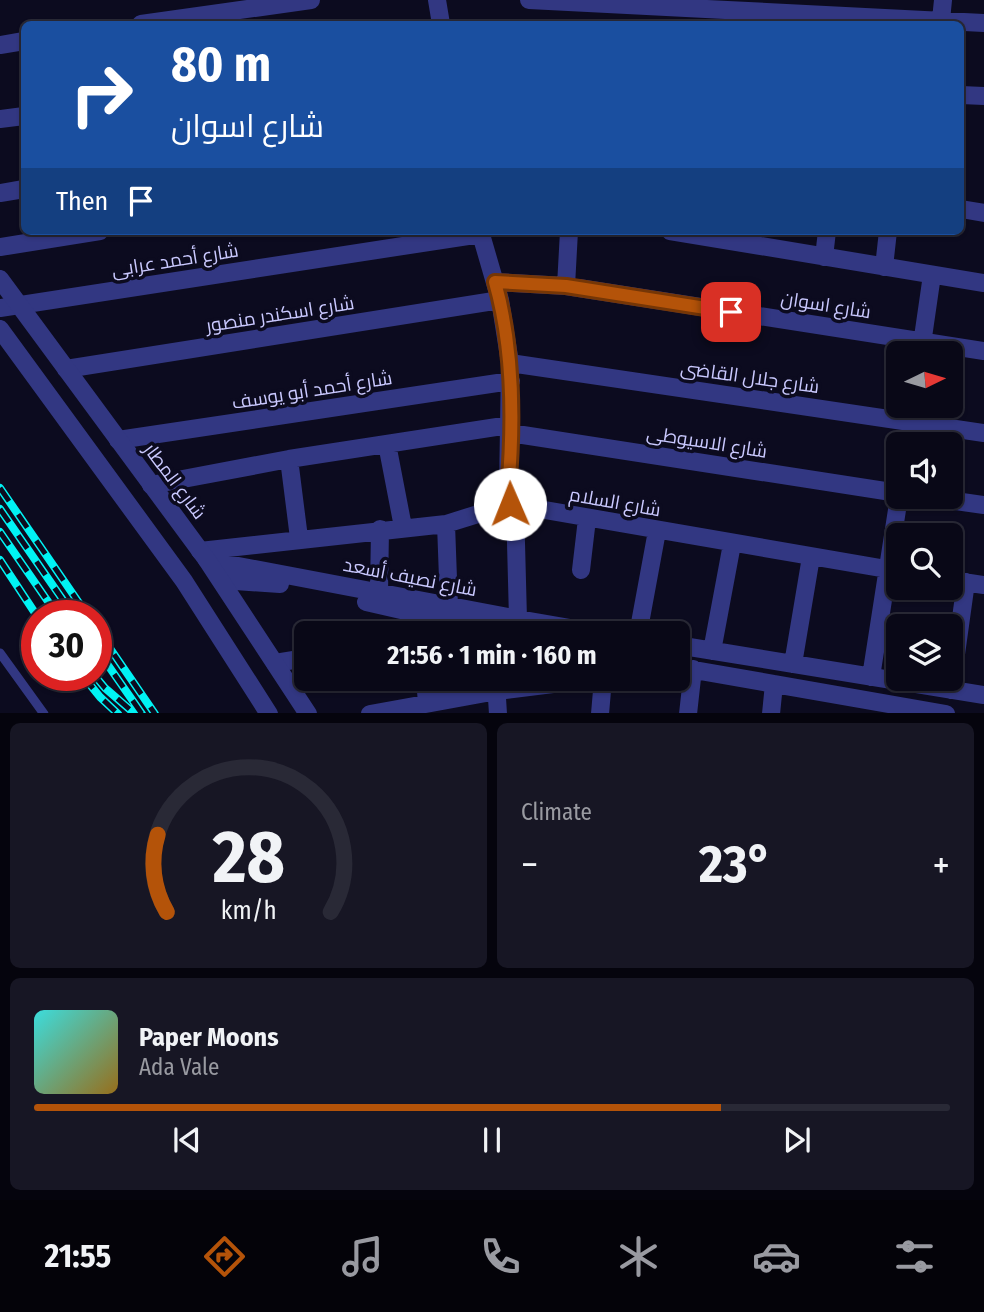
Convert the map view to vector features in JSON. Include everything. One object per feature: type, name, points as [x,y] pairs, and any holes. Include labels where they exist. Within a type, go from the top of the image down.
[{"type":"street","points":[[162,21],[311,0]]},
{"type":"street","points":[[436,0],[440,21]]},
{"type":"street","points":[[529,0],[871,8],[955,21]]},
{"type":"street","points":[[941,20],[943,0]]},
{"type":"street","points":[[964,22],[984,23]]},
{"type":"street","points":[[0,45],[21,42]]},
{"type":"street","points":[[964,95],[984,96]]},
{"type":"street","points":[[0,119],[21,116]]},
{"type":"street","points":[[0,193],[21,190]]},
{"type":"street","points":[[964,210],[984,213]]},
{"type":"street","points":[[0,247],[75,235]]},
{"type":"street","name":"شارع أحمد عرابى","points":[[0,308],[461,235]]},
{"type":"street","points":[[481,235],[500,300],[511,372],[508,491],[512,505],[503,621]]},
{"type":"street","points":[[566,286],[569,235]]},
{"type":"street","points":[[719,235],[760,238],[824,257],[984,283]]},
{"type":"street","points":[[824,257],[827,235]]},
{"type":"street","points":[[884,267],[888,235]]},
{"type":"street","points":[[923,341],[933,275]]},
{"type":"street","name":"شارع المطار","points":[[0,279],[204,555],[308,713]]},
{"type":"street","name":"شارع اسوان","points":[[495,282],[566,286],[886,342]]},
{"type":"street","name":"شارع اسكندر منصور","points":[[66,369],[500,300]]},
{"type":"street","points":[[0,328],[184,581],[269,713]]},
{"type":"street","name":"شارع اسوان","points":[[963,350],[984,351]]},
{"type":"street","name":"شارع جلال القاضى","points":[[511,372],[886,411]]},
{"type":"street","name":"شارع أحمد أبو يوسف","points":[[118,440],[511,372]]},
{"type":"street","name":"شارع جلال القاضى","points":[[926,418],[984,433]]},
{"type":"street","name":"شارع الاسيوطى","points":[[151,485],[289,459],[510,429],[886,493]]},
{"type":"street","points":[[387,444],[403,527]]},
{"type":"street","points":[[289,459],[299,538]]},
{"type":"street","points":[[963,502],[984,505]]},
{"type":"street","name":"شارع السلام","points":[[204,555],[299,538],[446,524],[512,505],[886,569]]},
{"type":"street","points":[[581,570],[587,519]]},
{"type":"street","points":[[446,524],[449,606]]},
{"type":"street","points":[[158,545],[184,528]]},
{"type":"street","points":[[379,593],[380,529]]},
{"type":"street","points":[[640,621],[657,531]]},
{"type":"street","points":[[712,651],[732,544]]},
{"type":"street","name":"شارع نصيف أسعد","points":[[204,555],[449,606],[484,621]]},
{"type":"street","points":[[793,664],[811,557]]},
{"type":"street","name":"شارع نصيف أسعد","points":[[221,580],[266,582],[308,589],[459,621]]},
{"type":"street","points":[[962,614],[967,582]]},
{"type":"street","points":[[871,677],[887,600]]},
{"type":"street","points":[[421,614],[421,621]]},
{"type":"street","points":[[690,647],[886,679]]},
{"type":"street","points":[[275,663],[294,660]]},
{"type":"street","points":[[690,669],[774,684],[859,706],[944,713]]},
{"type":"street","points":[[771,713],[774,684]]},
{"type":"street","points":[[426,691],[427,703]]},
{"type":"street","points":[[370,713],[474,691]]},
{"type":"street","points":[[497,691],[498,713]]},
{"type":"street","points":[[600,713],[602,691]]},
{"type":"street","points":[[687,691],[688,713]]},
{"type":"street","points":[[958,691],[984,695]]},
{"type":"lane","points":[[0,653],[44,713]]},
{"type":"railway","points":[[0,488],[77,600]]},
{"type":"railway","points":[[0,509],[63,600]]},
{"type":"railway","points":[[0,532],[47,600]]},
{"type":"railway","points":[[0,560],[26,600]]},
{"type":"railway","points":[[112,651],[154,713]]},
{"type":"railway","points":[[112,671],[141,713]]},
{"type":"railway","points":[[95,691],[117,713]]},
{"type":"railway","points":[[108,691],[134,713]]},
{"type":"route","points":[[510,504],[510,363],[495,282],[566,286],[731,312]]}]
